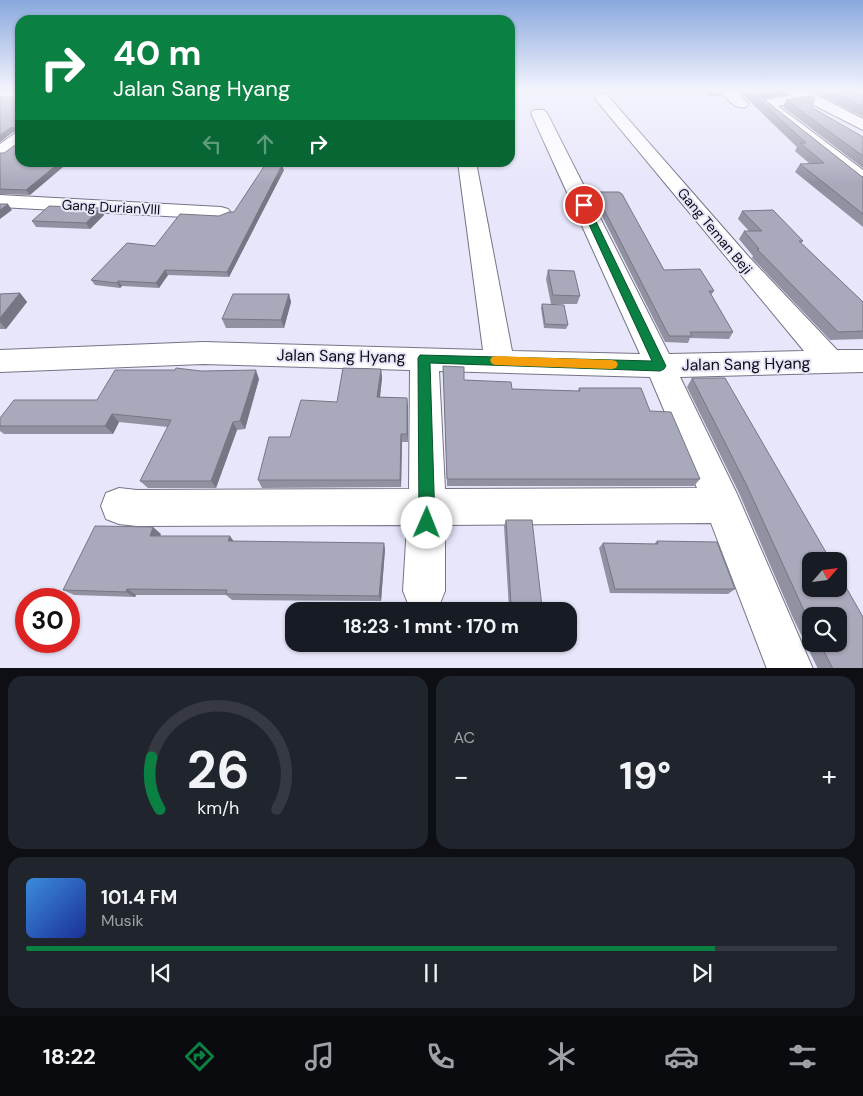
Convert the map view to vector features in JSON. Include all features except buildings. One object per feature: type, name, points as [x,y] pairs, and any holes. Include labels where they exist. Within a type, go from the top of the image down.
[{"type":"street","points":[[543,121],[660,366],[724,507],[790,668]]},
{"type":"street","name":"Gang Teman Beji","points":[[622,121],[740,261],[830,362]]},
{"type":"street","points":[[788,121],[863,179]]},
{"type":"street","points":[[0,152],[15,142]]},
{"type":"street","points":[[468,167],[499,360]]},
{"type":"street","name":"Gang DurianVIII","points":[[0,202],[221,213]]},
{"type":"street","name":"Jalan Sang Hyang","points":[[0,361],[203,353],[660,366],[863,361]]},
{"type":"street","points":[[424,358],[428,506],[424,591]]},
{"type":"street","points":[[119,506],[137,508],[708,506]]},
{"type":"slow traffic","points":[[496,360],[612,364]]},
{"type":"route","points":[[427,523],[424,358],[660,366],[584,205]]}]
